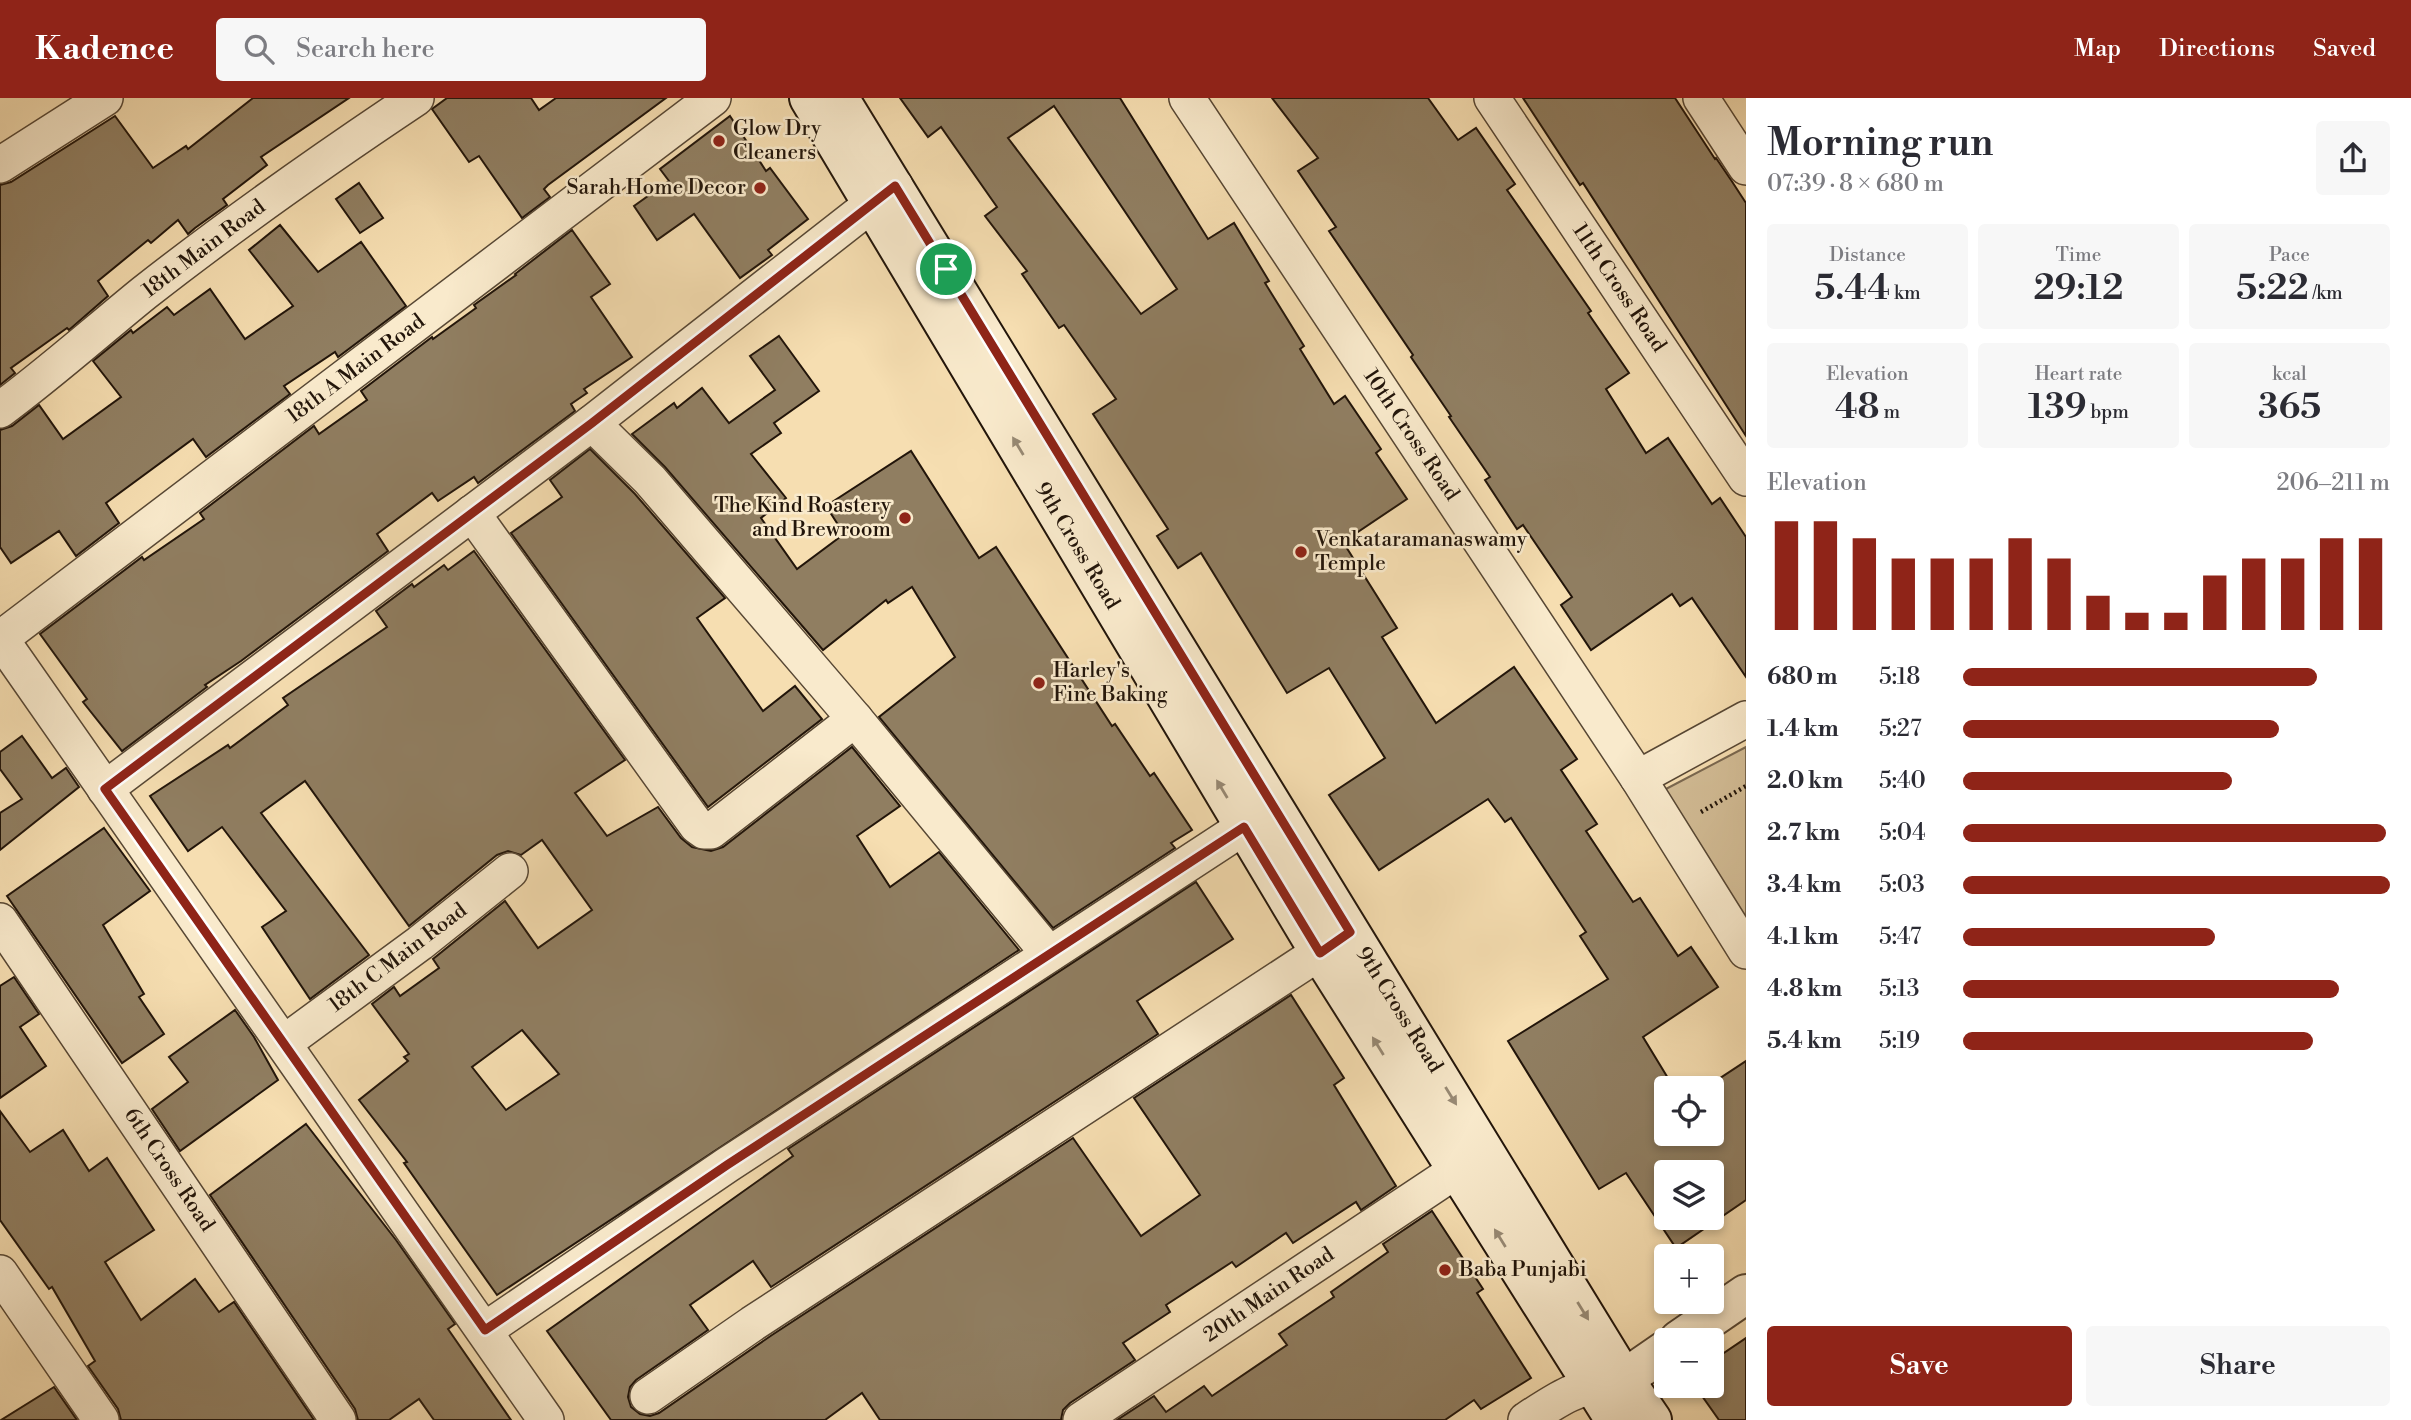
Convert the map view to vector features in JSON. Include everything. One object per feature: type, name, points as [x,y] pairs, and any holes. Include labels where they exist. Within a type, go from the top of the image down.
[{"type":"main road","name":"9th Cross Road","points":[[809,98],[884,195],[1335,942],[1608,1381],[1615,1420]]},
{"type":"main road","name":"9th Cross Road","points":[[839,98],[884,195],[1244,827],[1335,942],[1457,1170],[1608,1381],[1652,1420]]},
{"type":"main road","points":[[1696,1328],[1746,1294]]},
{"type":"main road","points":[[1608,1381],[1654,1356]]},
{"type":"street","points":[[0,165],[105,98]]},
{"type":"street","name":"18th Main Road","points":[[0,410],[165,277],[323,160],[416,98]]},
{"type":"street","name":"18th A Main Road","points":[[0,639],[713,98]]},
{"type":"street","name":"10th Cross Road","points":[[1187,98],[1638,778],[1746,951]]},
{"type":"street","name":"11th Cross Road","points":[[1492,98],[1746,478]]},
{"type":"street","points":[[1700,98],[1746,167]]},
{"type":"street","points":[[105,789],[592,423],[884,195]]},
{"type":"street","points":[[592,423],[650,480],[855,719],[1049,954]]},
{"type":"street","points":[[472,513],[696,826],[704,831],[711,831],[855,719]]},
{"type":"street","points":[[0,639],[547,1420]]},
{"type":"street","points":[[1638,778],[1746,719]]},
{"type":"street","points":[[485,1330],[727,1165],[1244,827]]},
{"type":"street","name":"18th C Main Road","points":[[284,1043],[420,943],[510,871]]},
{"type":"street","name":"6th Cross Road","points":[[0,921],[338,1420]]},
{"type":"street","points":[[648,1396],[1335,942]]},
{"type":"street","name":"20th Main Road","points":[[1081,1420],[1457,1170]]},
{"type":"street","points":[[0,1273],[101,1420]]},
{"type":"street","points":[[1527,1420],[1565,1394],[1608,1381]]},
{"type":"path","points":[[1694,817],[1746,786]]},
{"type":"shaded area","points":[[1746,747],[1746,920],[1664,790]]},
{"type":"building","points":[[253,98],[349,98],[261,157],[267,165],[223,199],[227,205],[188,234],[178,220],[151,243],[148,240],[98,281],[108,296],[69,330],[67,328],[11,368],[15,373],[0,385],[0,185],[11,182],[115,116],[153,168],[186,146],[188,149]]},
{"type":"building","points":[[447,98],[531,98],[539,110],[556,98],[666,98],[548,185],[544,189],[550,197],[522,218],[479,156],[469,162],[432,109]]},
{"type":"building","points":[[900,98],[1120,98],[1208,239],[1234,223],[1269,281],[1265,283],[1304,346],[1300,349],[1334,404],[1345,396],[1381,449],[1376,453],[1407,499],[1343,542],[1397,628],[1382,637],[1436,723],[1514,667],[1577,759],[1561,770],[1597,824],[1586,831],[1633,902],[1640,898],[1678,956],[1691,947],[1718,987],[1643,1037],[1667,1076],[1654,1076],[1654,1146],[1724,1146],[1723,1076],[1746,1061],[1746,1200],[1724,1215],[1724,1160],[1654,1160],[1654,1215],[1626,1173],[1599,1189],[1508,1041],[1608,979],[1580,936],[1586,932],[1511,818],[1505,822],[1488,799],[1379,870],[1329,795],[1385,758],[1329,668],[1287,693],[1201,553],[1178,568],[1157,536],[1168,529],[1093,414],[1116,399],[1064,325],[1059,328],[1022,274],[1027,271],[985,216],[997,207],[941,127],[928,137]],"holes":[[[1054,106],[1177,289],[1141,314],[1008,138]]]},
{"type":"building","points":[[1272,98],[1428,98],[1458,140],[1476,128],[1515,184],[1507,190],[1591,311],[1588,313],[1629,373],[1606,389],[1646,453],[1668,438],[1712,504],[1720,498],[1746,537],[1746,677],[1692,598],[1680,606],[1672,594],[1591,650],[1561,605],[1572,597],[1523,525],[1517,529],[1485,480],[1490,477],[1411,357],[1413,355],[1329,231],[1336,227],[1298,171],[1318,158]]},
{"type":"building","points":[[1523,98],[1675,98],[1731,180],[1746,203],[1746,436],[1583,183],[1580,185]]},
{"type":"building","points":[[730,116],[766,171],[770,168],[808,219],[768,250],[772,255],[740,278],[694,214],[657,240],[634,206],[669,181],[660,169]]},
{"type":"building","points":[[359,183],[383,218],[360,233],[336,199]]},
{"type":"building","points":[[280,225],[318,272],[361,242],[406,306],[338,357],[335,352],[284,386],[290,394],[206,457],[193,439],[106,503],[119,523],[76,556],[59,531],[11,563],[0,547],[0,430],[12,426],[39,405],[63,439],[121,397],[93,361],[131,330],[133,333],[167,307],[174,315],[210,289],[245,339],[293,306],[249,250]]},
{"type":"building","points":[[572,230],[610,284],[591,297],[632,357],[584,389],[587,393],[571,404],[575,411],[478,483],[474,477],[438,501],[432,493],[377,534],[388,551],[205,685],[207,687],[122,751],[83,702],[87,699],[40,634],[142,557],[144,560],[204,519],[200,513],[314,426],[319,434],[367,400],[361,391],[432,337],[433,339],[476,308],[474,305]]},
{"type":"building","points":[[779,336],[819,391],[774,423],[781,433],[751,454],[786,498],[761,518],[797,569],[844,534],[826,506],[911,451],[979,558],[996,547],[1112,726],[1115,724],[1150,776],[1154,773],[1192,830],[1171,843],[1175,848],[1053,928],[879,717],[955,657],[912,587],[888,603],[886,600],[823,650],[665,467],[632,434],[674,403],[677,408],[702,388],[729,423],[775,390],[750,356]]},
{"type":"building","points":[[590,449],[635,494],[725,598],[697,618],[763,711],[795,686],[822,719],[708,807],[511,533],[562,497],[550,480]]},
{"type":"building","points":[[474,551],[625,760],[575,793],[607,836],[658,807],[681,838],[692,847],[711,851],[723,847],[852,747],[900,806],[857,836],[890,887],[939,852],[1019,950],[497,1295],[404,1163],[407,1162],[359,1100],[408,1061],[404,1057],[409,1054],[372,1004],[394,987],[400,996],[439,968],[433,959],[505,901],[538,948],[592,910],[542,840],[521,855],[508,851],[497,855],[409,926],[305,781],[261,813],[369,955],[310,999],[262,927],[286,911],[222,827],[188,851],[150,796],[228,745],[230,748],[288,705],[283,698],[387,627],[376,611],[412,584],[414,587],[444,565],[448,570]],"holes":[[[522,1030],[559,1074],[506,1110],[472,1067]]]},
{"type":"building","points":[[22,736],[52,778],[66,768],[79,787],[0,850],[0,813],[22,799],[0,769],[0,752]]},
{"type":"building","points":[[104,828],[150,891],[103,925],[144,994],[139,997],[164,1034],[122,1063],[7,896]]},
{"type":"building","points":[[1196,882],[1233,939],[1137,1001],[1158,1034],[771,1287],[753,1261],[690,1305],[708,1330],[636,1380],[630,1387],[628,1397],[631,1407],[640,1414],[650,1416],[659,1413],[772,1335],[1073,1138],[1141,1236],[1200,1195],[1134,1098],[1291,995],[1344,1078],[1334,1085],[1396,1186],[1361,1210],[1356,1202],[1293,1243],[1286,1233],[1236,1267],[1232,1262],[1166,1305],[1170,1312],[1123,1343],[1135,1360],[1070,1403],[1063,1410],[1061,1420],[880,1420],[862,1393],[825,1420],[611,1420],[547,1331],[793,1156],[788,1149]]},
{"type":"building","points":[[14,977],[39,1014],[20,1027],[46,1066],[0,1098],[0,986]]},
{"type":"building","points":[[235,1010],[278,1080],[180,1151],[152,1109],[188,1082],[169,1057]]},
{"type":"building","points":[[0,1111],[30,1152],[63,1130],[89,1171],[107,1158],[154,1230],[105,1262],[141,1320],[195,1279],[219,1312],[234,1302],[314,1420],[121,1420],[118,1409],[88,1366],[95,1361],[52,1287],[49,1289],[0,1220]]},
{"type":"building","points":[[306,1124],[396,1240],[455,1324],[448,1329],[511,1420],[434,1420],[419,1399],[389,1420],[358,1420],[355,1409],[210,1195]]},
{"type":"building","points":[[1432,1211],[1483,1289],[1477,1293],[1531,1378],[1481,1409],[1474,1400],[1445,1420],[1117,1420],[1154,1396],[1166,1412],[1204,1386],[1212,1396],[1287,1345],[1279,1334],[1334,1297],[1331,1292],[1388,1252],[1383,1244]]},
{"type":"building","points":[[1664,1230],[1702,1230],[1682,1244],[1673,1244]]},
{"type":"building","points":[[1746,1338],[1746,1420],[1719,1420],[1703,1398],[1724,1398],[1724,1353]]},
{"type":"building","points":[[54,1387],[77,1420],[1,1420]]},
{"type":"place","name":"Glow Dry Cleaners","points":[[719,141]]},
{"type":"place","name":"Sarah Home Decor","points":[[760,188]]},
{"type":"place","name":"The Kind Roastery and Brewroom","points":[[905,518]]},
{"type":"place","name":"Venkataramanaswamy Temple","points":[[1301,552]]},
{"type":"place","name":"Harley's Fine Baking","points":[[1039,683]]},
{"type":"place","name":"Baba Punjabi","points":[[1445,1270]]},
{"type":"route","points":[[895,186],[946,269],[1350,932],[1320,953],[1244,827],[727,1165],[485,1330],[105,789],[592,423],[895,186]]}]
